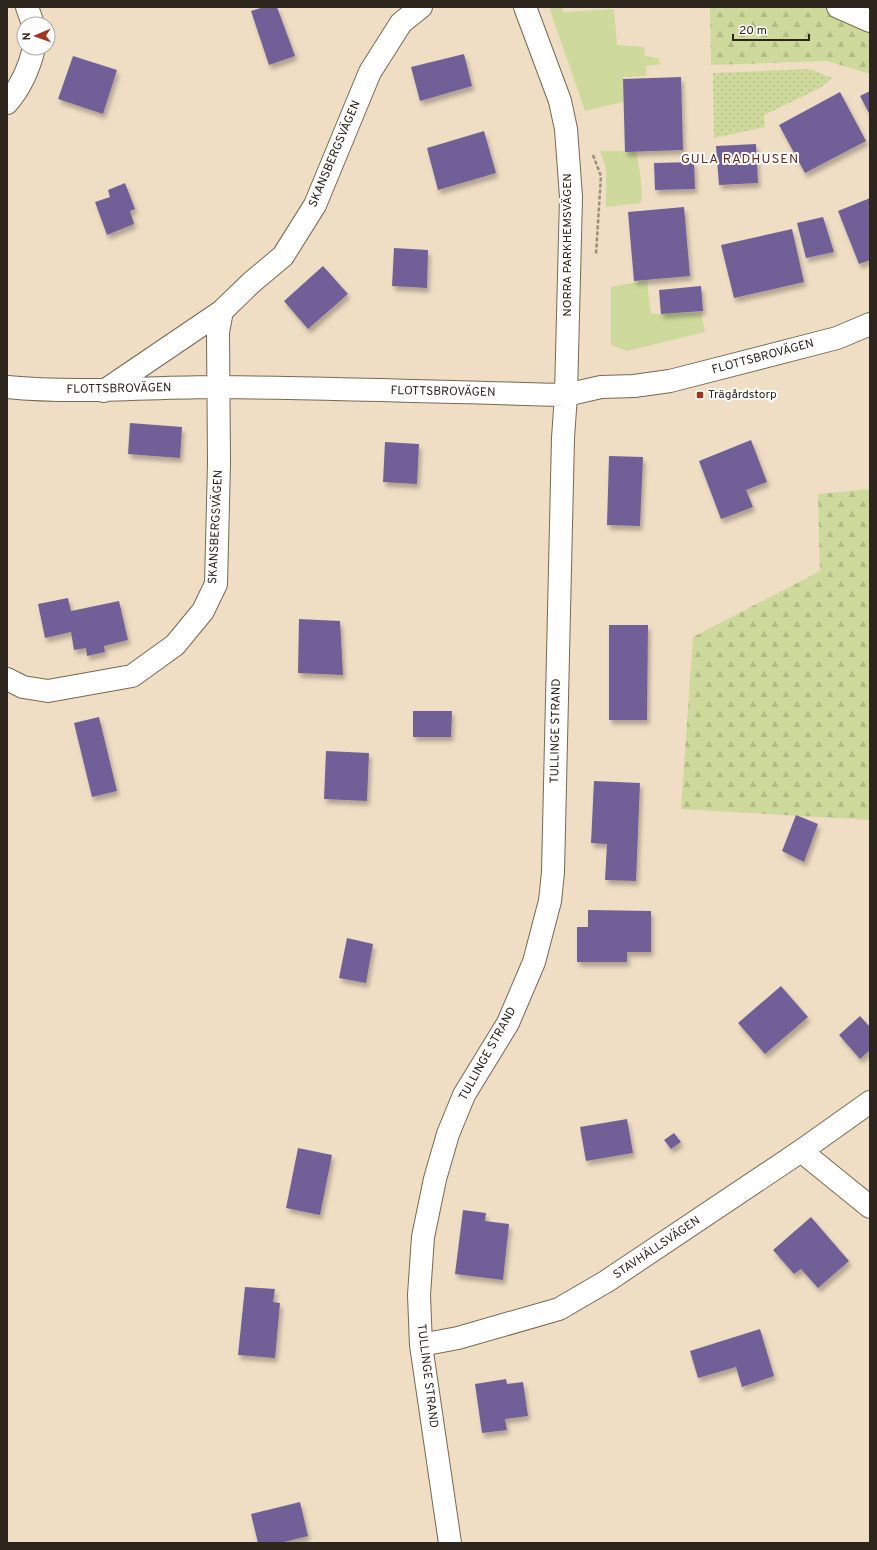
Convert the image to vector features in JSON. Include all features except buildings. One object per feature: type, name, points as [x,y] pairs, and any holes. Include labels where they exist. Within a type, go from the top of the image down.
[{"type":"street","name":"SKANSBERGSVÄGEN","points":[[104,391],[222,312],[252,282],[283,256],[315,205],[370,72],[401,24],[421,7]]},
{"type":"street","name":"NORRA PARKHEMSVÄGEN","points":[[525,7],[560,101],[566,129],[571,197],[566,395]]},
{"type":"street","points":[[838,7],[870,21]]},
{"type":"street","points":[[7,103],[18,91],[32,56]]},
{"type":"street","name":"SKANSBERGSVÄGEN","points":[[7,679],[23,688],[48,691],[132,676],[174,645],[203,611],[216,584],[219,463],[218,332],[222,312]]},
{"type":"street","name":"FLOTTSBROVÄGEN","points":[[7,387],[34,390],[104,391],[218,387],[566,395],[601,387],[634,386],[670,381],[837,338],[870,324]]},
{"type":"street","name":"TULLINGE STRAND","points":[[450,1543],[421,1345],[419,1295],[422,1237],[434,1178],[448,1134],[464,1096],[508,1023],[534,962],[550,901],[553,872],[563,438],[566,395]]},
{"type":"street","name":"STAVHÄLLSVÄGEN","points":[[421,1345],[458,1338],[559,1309],[607,1281],[801,1151],[870,1102]]},
{"type":"street","points":[[801,1151],[870,1207]]},
{"type":"green space","points":[[551,7],[563,7],[563,12],[614,9],[617,45],[644,47],[645,56],[658,58],[661,64],[646,66],[647,76],[623,77],[623,102],[585,111],[550,10]]},
{"type":"green space","points":[[710,7],[848,7],[870,15],[870,74],[827,61],[711,65]]},
{"type":"green space","points":[[810,69],[832,78],[820,88],[764,115],[765,127],[714,138],[713,73]]},
{"type":"green space","points":[[600,151],[637,151],[642,196],[641,203],[606,207],[606,168]]},
{"type":"green space","points":[[647,280],[651,314],[701,313],[705,332],[627,351],[611,345],[611,287]]},
{"type":"green space","points":[[870,489],[870,820],[681,809],[693,637],[820,571],[818,494]]},
{"type":"place","name":"Trägårdstorp","points":[[700,395]]},
{"type":"district","name":"GULA RADHUSEN","points":[[740,160]]}]
